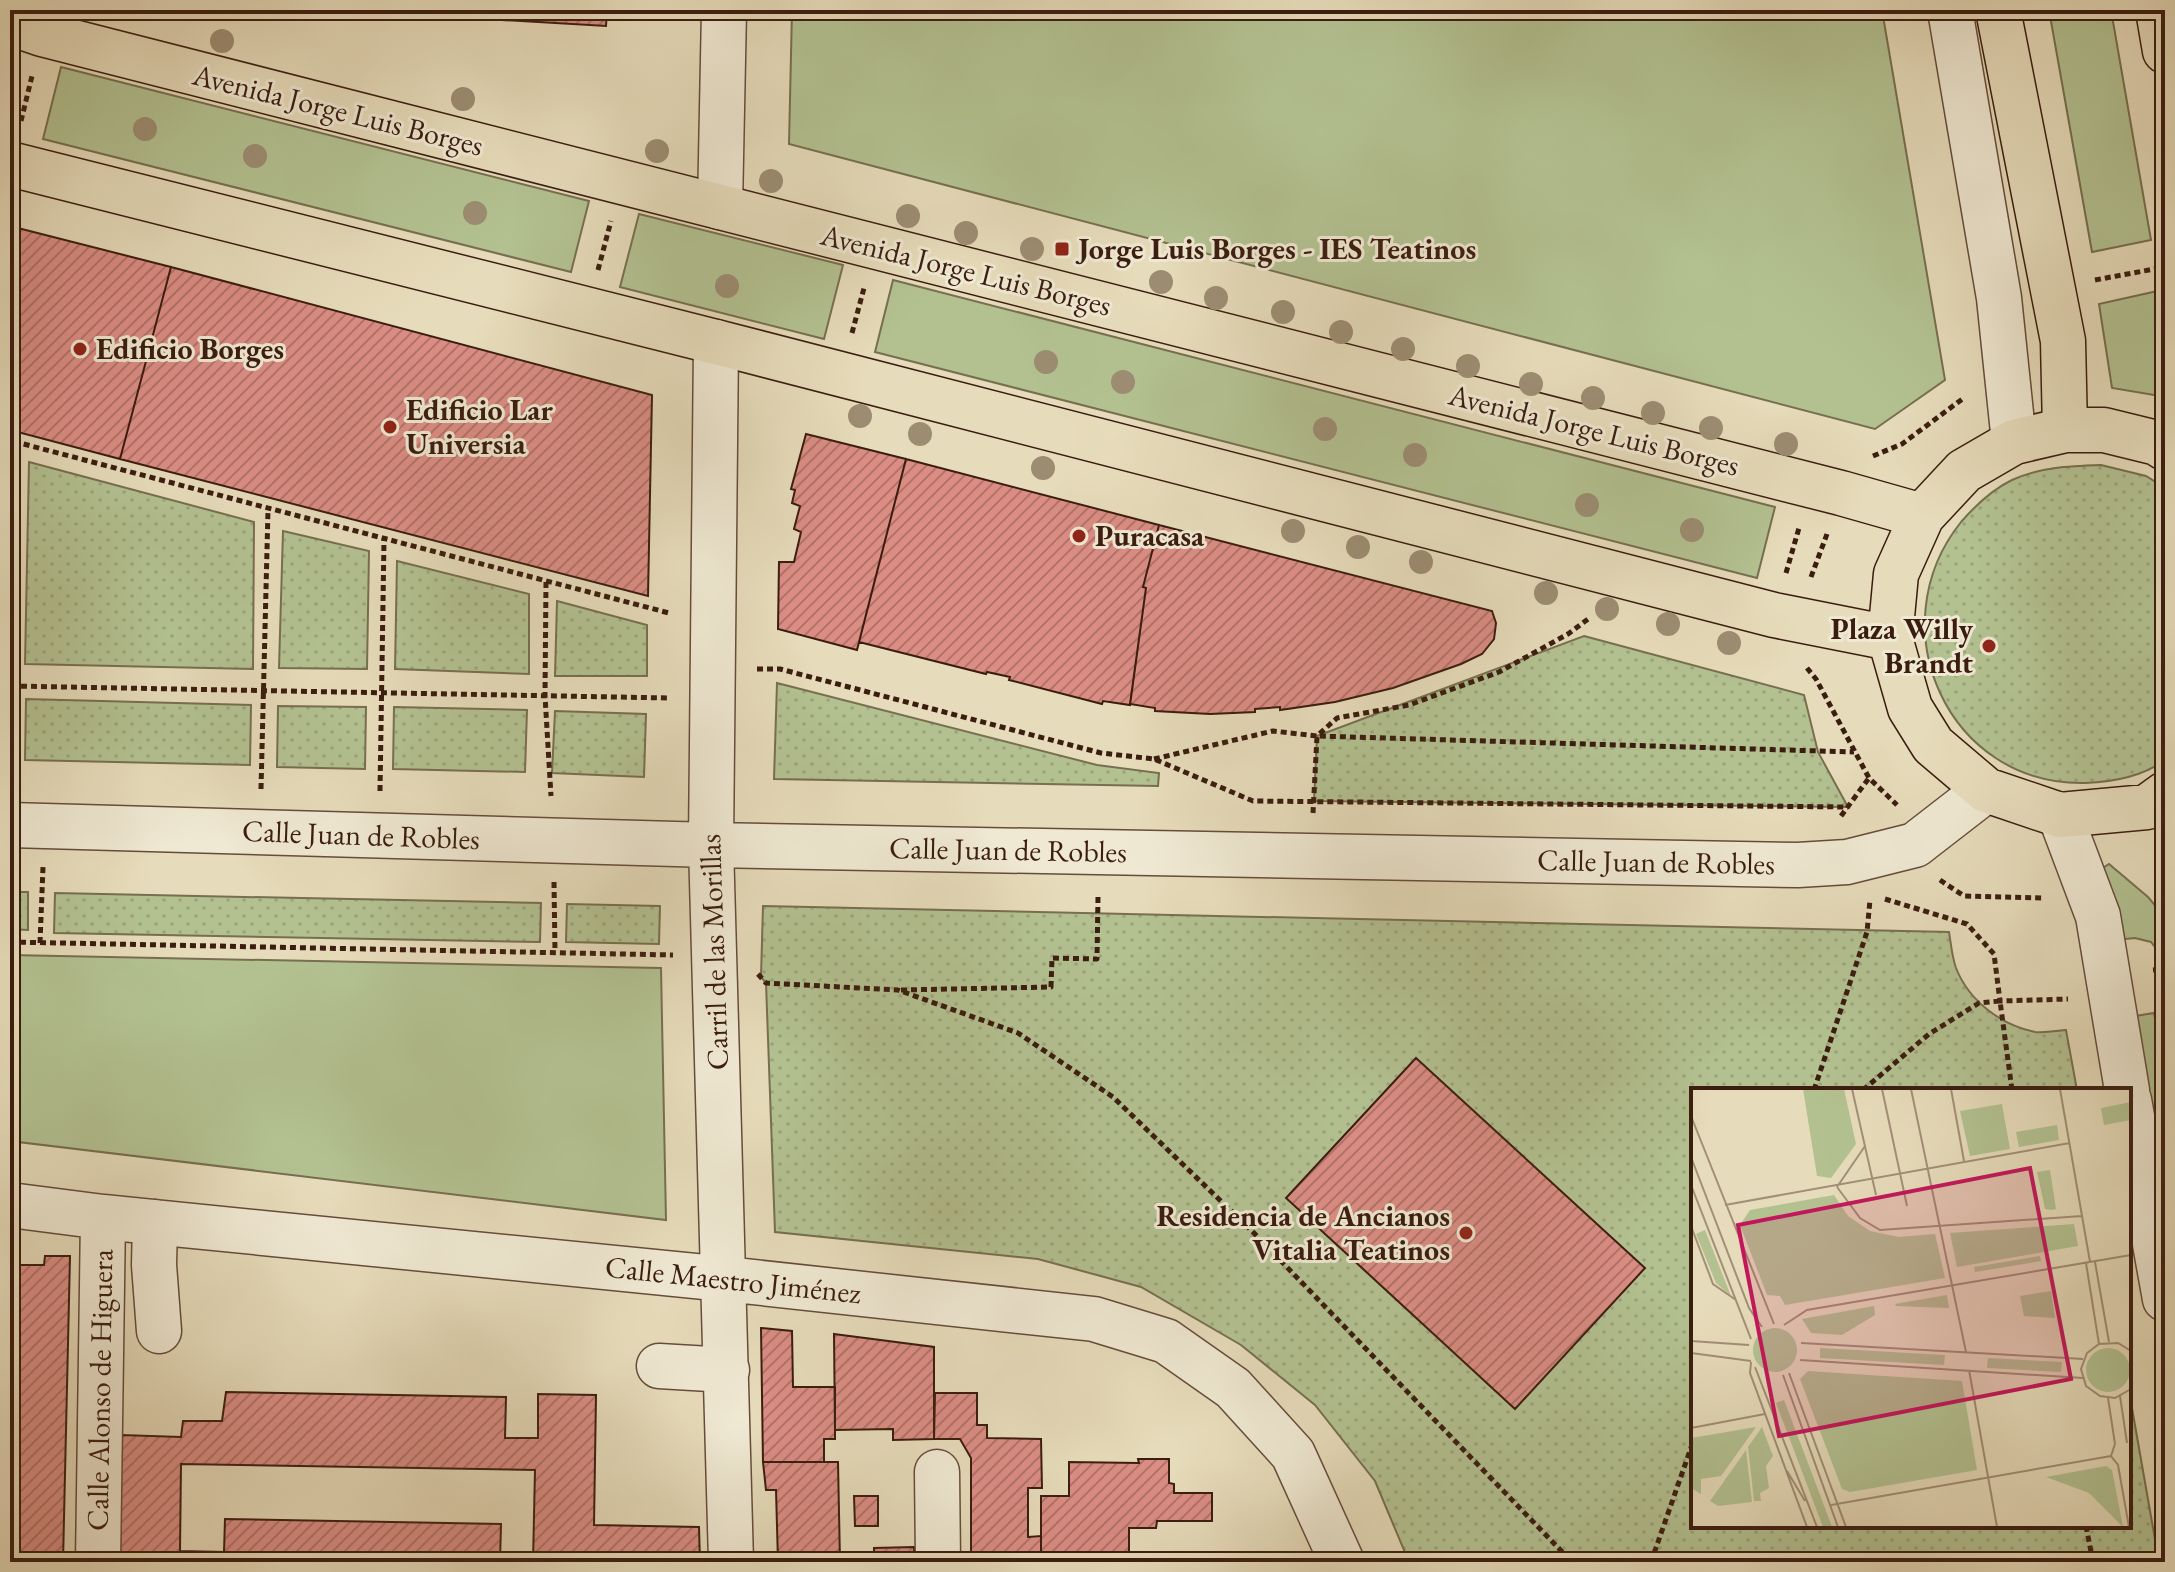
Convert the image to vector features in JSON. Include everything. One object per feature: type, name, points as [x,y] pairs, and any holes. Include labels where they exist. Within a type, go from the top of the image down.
[{"type":"main road","points":[[1998,10],[2063,341],[2065,430]]},
{"type":"main road","points":[[2158,10],[2165,51]]},
{"type":"main road","name":"Avenida Jorge Luis Borges","points":[[10,23],[58,38],[1922,516]]},
{"type":"main road","points":[[14,149],[716,342],[1774,615],[1890,638]]},
{"type":"main road","points":[[2159,813],[2060,815],[1986,790],[1933,745],[1910,708],[1890,638],[1896,574],[1922,516],[1964,471],[2014,442],[2065,430],[2104,430],[2157,443],[2165,448]]},
{"type":"street","points":[[720,207],[724,10]]},
{"type":"street","points":[[1950,10],[1999,298],[2014,442]]},
{"type":"street","name":"Carril de las Morillas","points":[[716,342],[711,845],[731,1562]]},
{"type":"street","name":"Calle Juan de Robles","points":[[28,826],[711,845],[1798,865],[1847,862],[1915,845],[1986,790]]},
{"type":"street","points":[[2060,815],[2098,916],[2127,1088]]},
{"type":"street","points":[[2131,1111],[2165,1299]]},
{"type":"street","name":"Calle Maestro Jiménez","points":[[10,1205],[1094,1319],[1166,1341],[1233,1388],[1293,1454],[1342,1562]]},
{"type":"street","name":"Calle Alonso de Higuera","points":[[98,1562],[103,1217]]},
{"type":"street","points":[[155,1222],[154,1265],[159,1331]]},
{"type":"street","points":[[659,1366],[727,1370]]},
{"type":"street","points":[[937,1472],[938,1562]]},
{"type":"path","points":[[14,149],[33,73]]},
{"type":"path","points":[[597,273],[614,208]]},
{"type":"path","points":[[851,336],[865,285]]},
{"type":"path","points":[[10,754],[16,442],[268,510],[713,623]]},
{"type":"path","points":[[260,832],[268,510]]},
{"type":"path","points":[[1786,574],[1799,528]]},
{"type":"path","points":[[380,836],[384,540]]},
{"type":"path","points":[[546,582],[545,696],[555,953]]},
{"type":"path","points":[[1310,856],[1317,736],[1337,718],[1409,705],[1499,672],[1568,634],[1588,619]]},
{"type":"path","points":[[11,686],[545,696],[712,683],[780,669],[1101,753],[1154,759],[1253,801],[1848,807]]},
{"type":"path","points":[[1154,759],[1273,731],[1317,736],[1855,752]]},
{"type":"path","points":[[1839,820],[1869,778]]},
{"type":"path","points":[[28,826],[40,943]]},
{"type":"path","points":[[10,942],[555,953],[714,942],[766,983],[898,990],[1051,987],[1052,958],[1097,959],[1098,852]]},
{"type":"path","points":[[1857,896],[1871,896],[1967,924],[1994,954],[2012,1088]]},
{"type":"path","points":[[1815,1088],[1867,932],[1871,896]]},
{"type":"path","points":[[2153,970],[2165,969]]},
{"type":"path","points":[[898,990],[1018,1033],[1113,1097],[1252,1231],[1572,1562]]},
{"type":"path","points":[[1865,1088],[1929,1034],[1979,1003],[2081,998]]},
{"type":"path","points":[[1651,1562],[1691,1448]]},
{"type":"path","points":[[2086,1528],[2093,1562]]},
{"type":"green space","points":[[792,10],[1882,10],[1945,380],[1875,429],[789,144]]},
{"type":"green space","points":[[2049,10],[2111,10],[2151,240],[2092,252]]},
{"type":"green space","points":[[61,67],[589,201],[571,272],[43,139]]},
{"type":"green space","points":[[639,214],[843,265],[824,339],[620,287]]},
{"type":"green space","points":[[893,280],[1775,507],[1757,578],[875,352]]},
{"type":"green space","points":[[2162,290],[2165,309],[2165,393],[2160,396],[2112,388],[2099,304]]},
{"type":"green space","points":[[29,462],[254,522],[253,669],[25,664]]},
{"type":"green space","points":[[2101,465],[2146,476],[2165,488],[2165,760],[2127,778],[2106,781],[2085,783],[2037,777],[1996,758],[1963,729],[1940,693],[1927,652],[1926,608],[1937,563],[1961,522],[1991,493],[2033,472]]},
{"type":"green space","points":[[283,531],[369,551],[367,669],[279,668]]},
{"type":"green space","points":[[397,561],[529,594],[529,674],[395,669]]},
{"type":"green space","points":[[557,601],[647,625],[647,676],[555,676]]},
{"type":"green space","points":[[1584,636],[1804,695],[1818,752],[1848,807],[1314,801],[1317,736]]},
{"type":"green space","points":[[777,683],[1097,765],[1159,773],[1158,786],[774,779]]},
{"type":"green space","points":[[26,699],[251,705],[250,765],[25,760]]},
{"type":"green space","points":[[278,706],[366,707],[365,769],[277,767]]},
{"type":"green space","points":[[394,707],[527,710],[525,772],[393,769]]},
{"type":"green space","points":[[555,711],[646,714],[644,777],[552,773]]},
{"type":"green space","points":[[2109,864],[2148,897],[2165,917],[2165,960],[2151,942],[2135,938],[2115,940],[2103,868]]},
{"type":"green space","points":[[10,892],[28,892],[28,930],[10,929]]},
{"type":"green space","points":[[55,893],[541,903],[540,942],[54,933]]},
{"type":"green space","points":[[567,904],[660,906],[659,944],[566,942]]},
{"type":"green space","points":[[763,906],[1949,932],[1955,964],[1962,980],[1988,1010],[2022,1029],[2035,1032],[2066,1030],[2077,1088],[1691,1088],[1691,1528],[2131,1528],[2131,1402],[2159,1562],[1409,1562],[1375,1481],[1315,1405],[1241,1345],[1141,1287],[1038,1259],[775,1232],[766,983],[761,977]]},
{"type":"green space","points":[[10,955],[661,968],[666,1220],[10,1141]]},
{"type":"green space","points":[[2154,1013],[2165,1076],[2165,1221],[2129,1017]]},
{"type":"building","points":[[485,10],[607,10],[606,26],[485,19]]},
{"type":"building","name":"Edificio Borges","points":[[10,226],[171,267],[120,459],[10,430]]},
{"type":"building","name":"Edificio Lar Universia","points":[[171,267],[652,395],[648,596],[120,459]]},
{"type":"building","points":[[806,434],[906,459],[857,650],[778,629],[779,562],[794,562],[801,532],[794,529],[800,506],[792,503],[795,490],[791,489]]},
{"type":"building","points":[[906,459],[1159,525],[1143,587],[1146,588],[1130,705],[1103,701],[1102,704],[1009,680],[1010,677],[986,674],[859,642]]},
{"type":"building","points":[[1159,525],[1492,611],[1496,623],[1494,639],[1482,654],[1461,664],[1393,688],[1335,702],[1280,710],[1280,707],[1255,709],[1255,712],[1210,714],[1155,711],[1155,708],[1130,704],[1146,588],[1143,587]]},
{"type":"building","name":"Residencia de Ancianos Vitalia Teatinos","points":[[1416,1058],[1645,1268],[1515,1409],[1286,1198]]},
{"type":"building","points":[[45,1256],[70,1256],[63,1562],[10,1562],[10,1265],[44,1265]]},
{"type":"building","points":[[761,1328],[792,1331],[793,1387],[835,1387],[835,1439],[824,1439],[824,1462],[763,1462]]},
{"type":"building","points":[[834,1334],[934,1347],[934,1439],[893,1440],[893,1429],[835,1430]]},
{"type":"building","points":[[226,1392],[506,1397],[505,1438],[538,1438],[538,1394],[596,1395],[594,1525],[699,1527],[700,1562],[533,1562],[535,1470],[181,1464],[180,1551],[224,1552],[225,1519],[501,1524],[500,1562],[119,1562],[121,1435],[181,1437],[183,1421],[222,1421]]},
{"type":"building","points":[[935,1393],[977,1393],[977,1425],[987,1425],[987,1438],[1041,1439],[1042,1488],[1028,1488],[1028,1537],[1041,1536],[1041,1562],[971,1562],[971,1458],[960,1439],[934,1439]]},
{"type":"building","points":[[1138,1459],[1169,1459],[1169,1483],[1174,1484],[1174,1493],[1212,1493],[1212,1521],[1157,1521],[1156,1528],[1129,1528],[1129,1562],[1041,1562],[1041,1496],[1069,1496],[1069,1462],[1139,1463]]},
{"type":"building","points":[[763,1462],[838,1462],[840,1562],[778,1562],[776,1490],[766,1490]]},
{"type":"building","points":[[854,1496],[878,1496],[878,1526],[855,1526]]},
{"type":"building","points":[[914,1547],[914,1562],[874,1562],[874,1548]]},
{"type":"place","name":"Jorge Luis Borges - IES Teatinos","points":[[1062,249]]},
{"type":"place","name":"Edificio Borges","points":[[80,349]]},
{"type":"place","name":"Edificio Lar Universia","points":[[390,427]]},
{"type":"place","name":"Puracasa","points":[[1079,536]]},
{"type":"place","name":"Plaza Willy Brandt","points":[[1989,646]]},
{"type":"place","name":"Residencia de Ancianos Vitalia Teatinos","points":[[1466,1233]]}]
